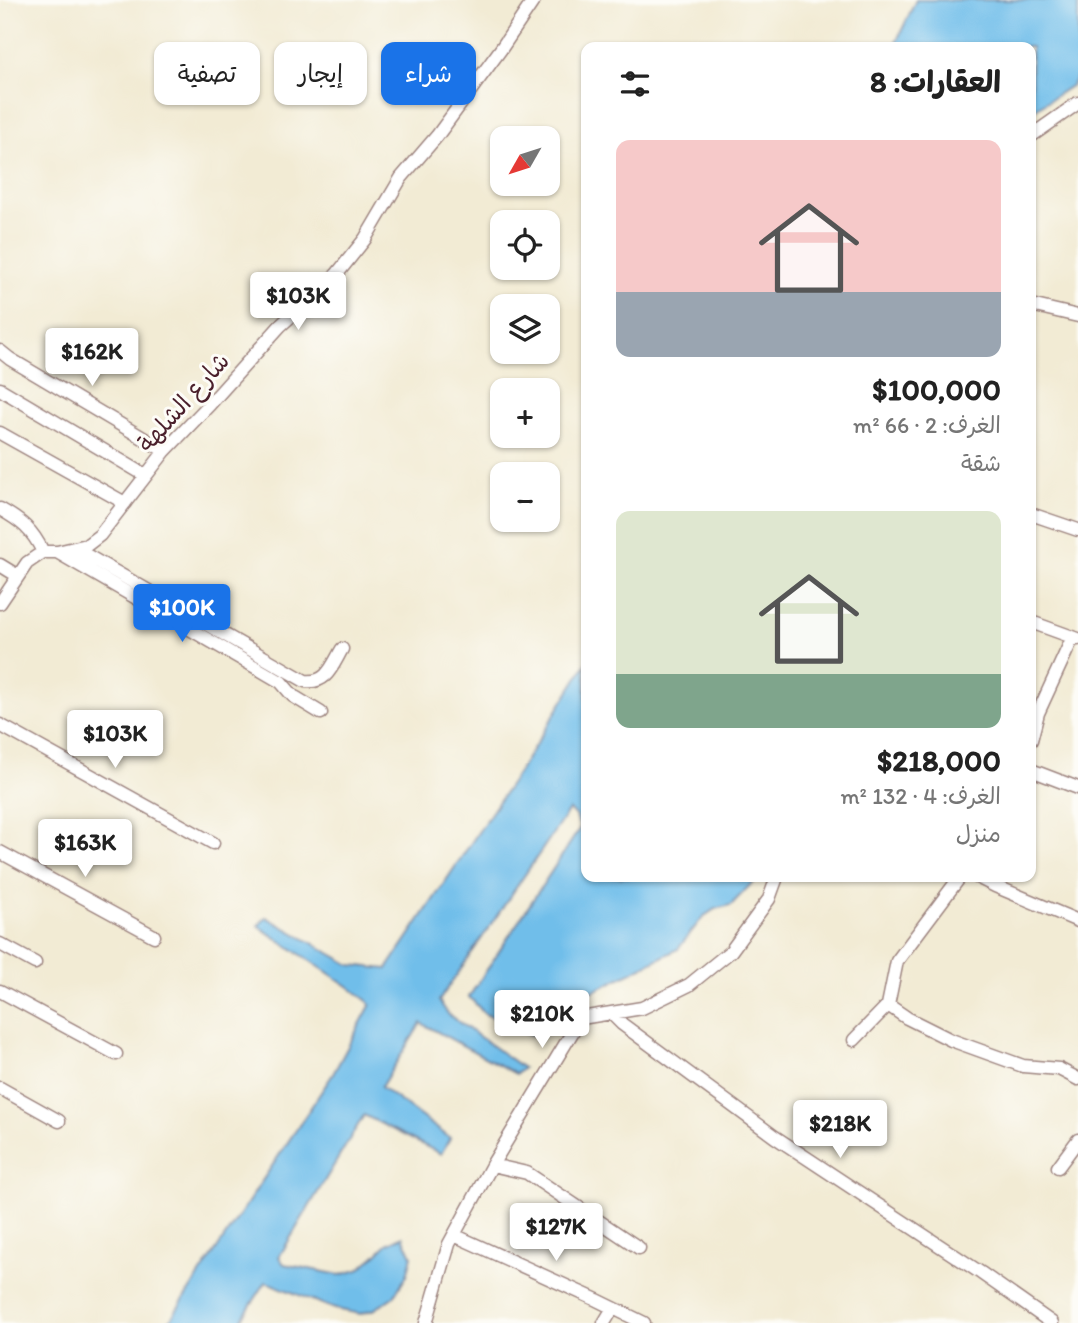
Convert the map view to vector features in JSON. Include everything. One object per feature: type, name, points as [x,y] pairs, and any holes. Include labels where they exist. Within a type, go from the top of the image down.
[{"type":"street","name":"شارع الشلهة","points":[[43,552],[57,552],[87,545],[100,535],[164,451],[280,326],[337,274],[365,239],[401,178],[437,136],[534,0]]},
{"type":"street","points":[[1036,132],[1078,103]]},
{"type":"street","points":[[1036,306],[1078,316]]},
{"type":"street","points":[[0,351],[164,451]]},
{"type":"street","points":[[0,389],[145,475]]},
{"type":"street","points":[[0,433],[125,503]]},
{"type":"street","points":[[0,509],[24,524],[43,552],[27,563],[0,603]]},
{"type":"street","points":[[1036,516],[1078,530]]},
{"type":"street","points":[[74,548],[305,681],[314,682],[325,677],[342,649]]},
{"type":"street","points":[[57,552],[281,682],[293,696],[321,713]]},
{"type":"street","points":[[0,565],[18,576]]},
{"type":"street","points":[[1036,624],[1075,638],[1036,719]]},
{"type":"street","points":[[0,725],[213,843]]},
{"type":"street","points":[[1036,772],[1078,788]]},
{"type":"street","points":[[0,852],[154,936]]},
{"type":"street","points":[[426,1323],[449,1244],[492,1165],[581,1018],[642,1008],[689,985],[731,951],[769,899],[775,882]]},
{"type":"street","points":[[854,1040],[888,1005],[897,961],[956,882]]},
{"type":"street","points":[[998,882],[1077,919]]},
{"type":"street","points":[[0,944],[35,963]]},
{"type":"street","points":[[0,991],[116,1054]]},
{"type":"street","points":[[888,1005],[906,1018],[951,1040],[1023,1066],[1059,1069],[1078,1079]]},
{"type":"street","points":[[612,1014],[775,1137],[1052,1323]]},
{"type":"street","points":[[0,1088],[59,1121]]},
{"type":"street","points":[[1058,1167],[1078,1140]]},
{"type":"street","points":[[492,1165],[527,1173],[639,1248]]},
{"type":"street","points":[[454,1235],[643,1323]]},
{"type":"street","points":[[604,1323],[613,1308]]},
{"type":"water","points":[[916,0],[1078,0],[1078,75],[1072,85],[1036,109],[1036,42],[896,42]]},
{"type":"water","points":[[581,672],[581,882],[753,882],[731,905],[715,909],[703,917],[678,949],[592,992],[562,996],[532,1035],[485,1014],[469,997],[580,828],[576,816],[569,810],[439,1001],[449,1015],[523,1068],[516,1074],[421,1023],[381,1087],[450,1138],[441,1154],[364,1115],[279,1257],[284,1264],[340,1275],[358,1270],[387,1244],[403,1236],[412,1256],[407,1275],[394,1296],[375,1309],[361,1314],[335,1309],[266,1282],[239,1323],[168,1323],[333,1074],[371,1004],[258,926],[266,917],[351,965],[387,969],[521,768]]}]
